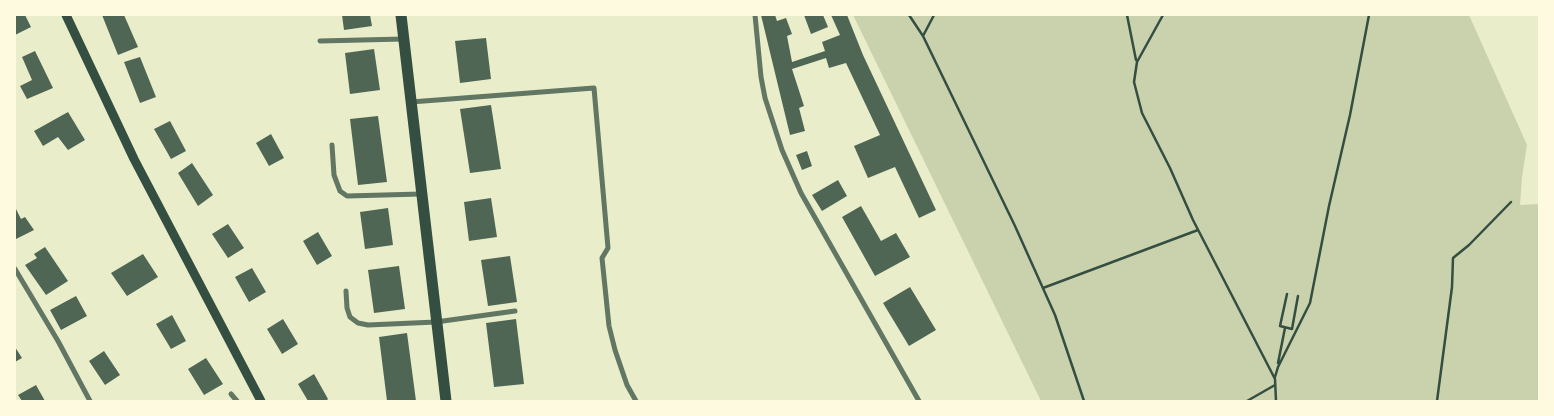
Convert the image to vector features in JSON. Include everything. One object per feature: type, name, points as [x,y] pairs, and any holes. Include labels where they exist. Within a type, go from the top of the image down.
[{"type":"highway","points":[[401,15],[446,401]]},
{"type":"main road","points":[[66,15],[134,159],[260,401]]},
{"type":"street","points":[[755,15],[760,77],[782,150],[801,193],[919,401]]},
{"type":"street","points":[[320,41],[403,38]]},
{"type":"street","points":[[410,102],[594,88],[608,248],[602,258],[609,326],[627,385],[636,401]]},
{"type":"street","points":[[332,145],[334,175],[340,191],[347,196],[421,194]]},
{"type":"street","points":[[15,270],[58,341],[90,401]]},
{"type":"street","points":[[346,291],[347,308],[350,318],[358,323],[368,325],[436,322],[514,311]]},
{"type":"street","points":[[231,394],[237,401]]},
{"type":"path","points":[[909,15],[922,36],[1015,226],[1055,315],[1084,401]]},
{"type":"path","points":[[922,36],[934,15]]},
{"type":"path","points":[[1127,15],[1137,62]]},
{"type":"path","points":[[1163,15],[1137,62],[1134,82],[1142,113],[1170,168],[1198,230],[1275,378]]},
{"type":"path","points":[[1278,367],[1310,303],[1369,15]]},
{"type":"path","points":[[1437,401],[1452,287],[1453,258],[1475,239],[1511,202]]},
{"type":"path","points":[[1043,288],[1198,230]]},
{"type":"path","points":[[1287,294],[1280,326],[1285,328],[1292,329],[1298,296]]},
{"type":"path","points":[[1276,401],[1275,378],[1285,328]]},
{"type":"path","points":[[1247,401],[1275,385]]},
{"type":"green space","points":[[853,15],[1469,15],[1527,145],[1520,205],[1539,204],[1539,401],[1041,401]]},
{"type":"building","points":[[15,15],[25,15],[31,27],[15,35]]},
{"type":"building","points":[[102,15],[124,15],[138,47],[118,55]]},
{"type":"building","points":[[342,15],[370,15],[372,26],[344,30]]},
{"type":"building","points":[[761,15],[775,15],[777,21],[786,18],[792,34],[787,36],[792,62],[825,51],[822,42],[840,35],[831,15],[847,15],[863,55],[936,210],[919,218],[895,167],[868,178],[854,146],[880,135],[846,63],[829,68],[826,58],[792,69],[804,106],[799,108],[805,131],[790,135]]},
{"type":"building","points":[[804,15],[823,15],[828,27],[811,34]]},
{"type":"building","points":[[486,38],[491,79],[460,83],[455,41]]},
{"type":"building","points":[[374,49],[380,90],[350,94],[345,53]]},
{"type":"building","points":[[35,51],[53,88],[27,99],[20,86],[32,80],[22,57]]},
{"type":"building","points":[[140,57],[156,97],[140,103],[124,62]]},
{"type":"building","points":[[491,105],[501,169],[470,173],[460,109]]},
{"type":"building","points":[[68,112],[85,140],[68,150],[58,137],[43,146],[34,131]]},
{"type":"building","points":[[378,116],[387,182],[358,185],[350,119]]},
{"type":"building","points":[[170,121],[186,151],[171,159],[154,129]]},
{"type":"building","points":[[271,134],[284,158],[269,166],[256,143]]},
{"type":"building","points":[[807,151],[812,166],[802,170],[796,155]]},
{"type":"building","points":[[192,163],[213,195],[198,206],[178,173]]},
{"type":"building","points":[[838,180],[847,196],[822,211],[812,195]]},
{"type":"building","points":[[491,198],[497,237],[469,241],[464,202]]},
{"type":"building","points":[[861,206],[881,241],[896,233],[910,257],[875,276],[842,217]]},
{"type":"building","points":[[15,207],[21,219],[25,217],[34,230],[16,239]]},
{"type":"building","points":[[388,208],[393,245],[365,249],[360,212]]},
{"type":"building","points":[[228,224],[244,248],[228,258],[212,234]]},
{"type":"building","points":[[318,232],[332,256],[317,265],[303,241]]},
{"type":"building","points":[[45,247],[68,281],[46,295],[25,265],[37,258],[34,254]]},
{"type":"building","points":[[143,254],[158,277],[127,296],[111,273]]},
{"type":"building","points":[[510,256],[517,302],[488,306],[481,260]]},
{"type":"building","points":[[399,266],[405,309],[374,313],[368,270]]},
{"type":"building","points":[[252,268],[266,292],[249,302],[235,277]]},
{"type":"building","points":[[910,287],[936,330],[909,346],[883,303]]},
{"type":"building","points":[[76,296],[87,316],[61,330],[50,310]]},
{"type":"building","points":[[172,315],[186,341],[171,349],[156,324]]},
{"type":"building","points":[[283,319],[298,344],[282,354],[267,329]]},
{"type":"building","points":[[516,319],[524,384],[494,387],[486,323]]},
{"type":"building","points":[[407,333],[416,401],[387,401],[379,337]]},
{"type":"building","points":[[15,347],[22,358],[15,362]]},
{"type":"building","points":[[104,351],[120,375],[105,385],[89,361]]},
{"type":"building","points":[[206,358],[223,384],[204,395],[188,369]]},
{"type":"building","points":[[314,374],[328,399],[326,401],[308,401],[298,384]]},
{"type":"building","points":[[36,385],[45,401],[22,401],[18,395]]}]
